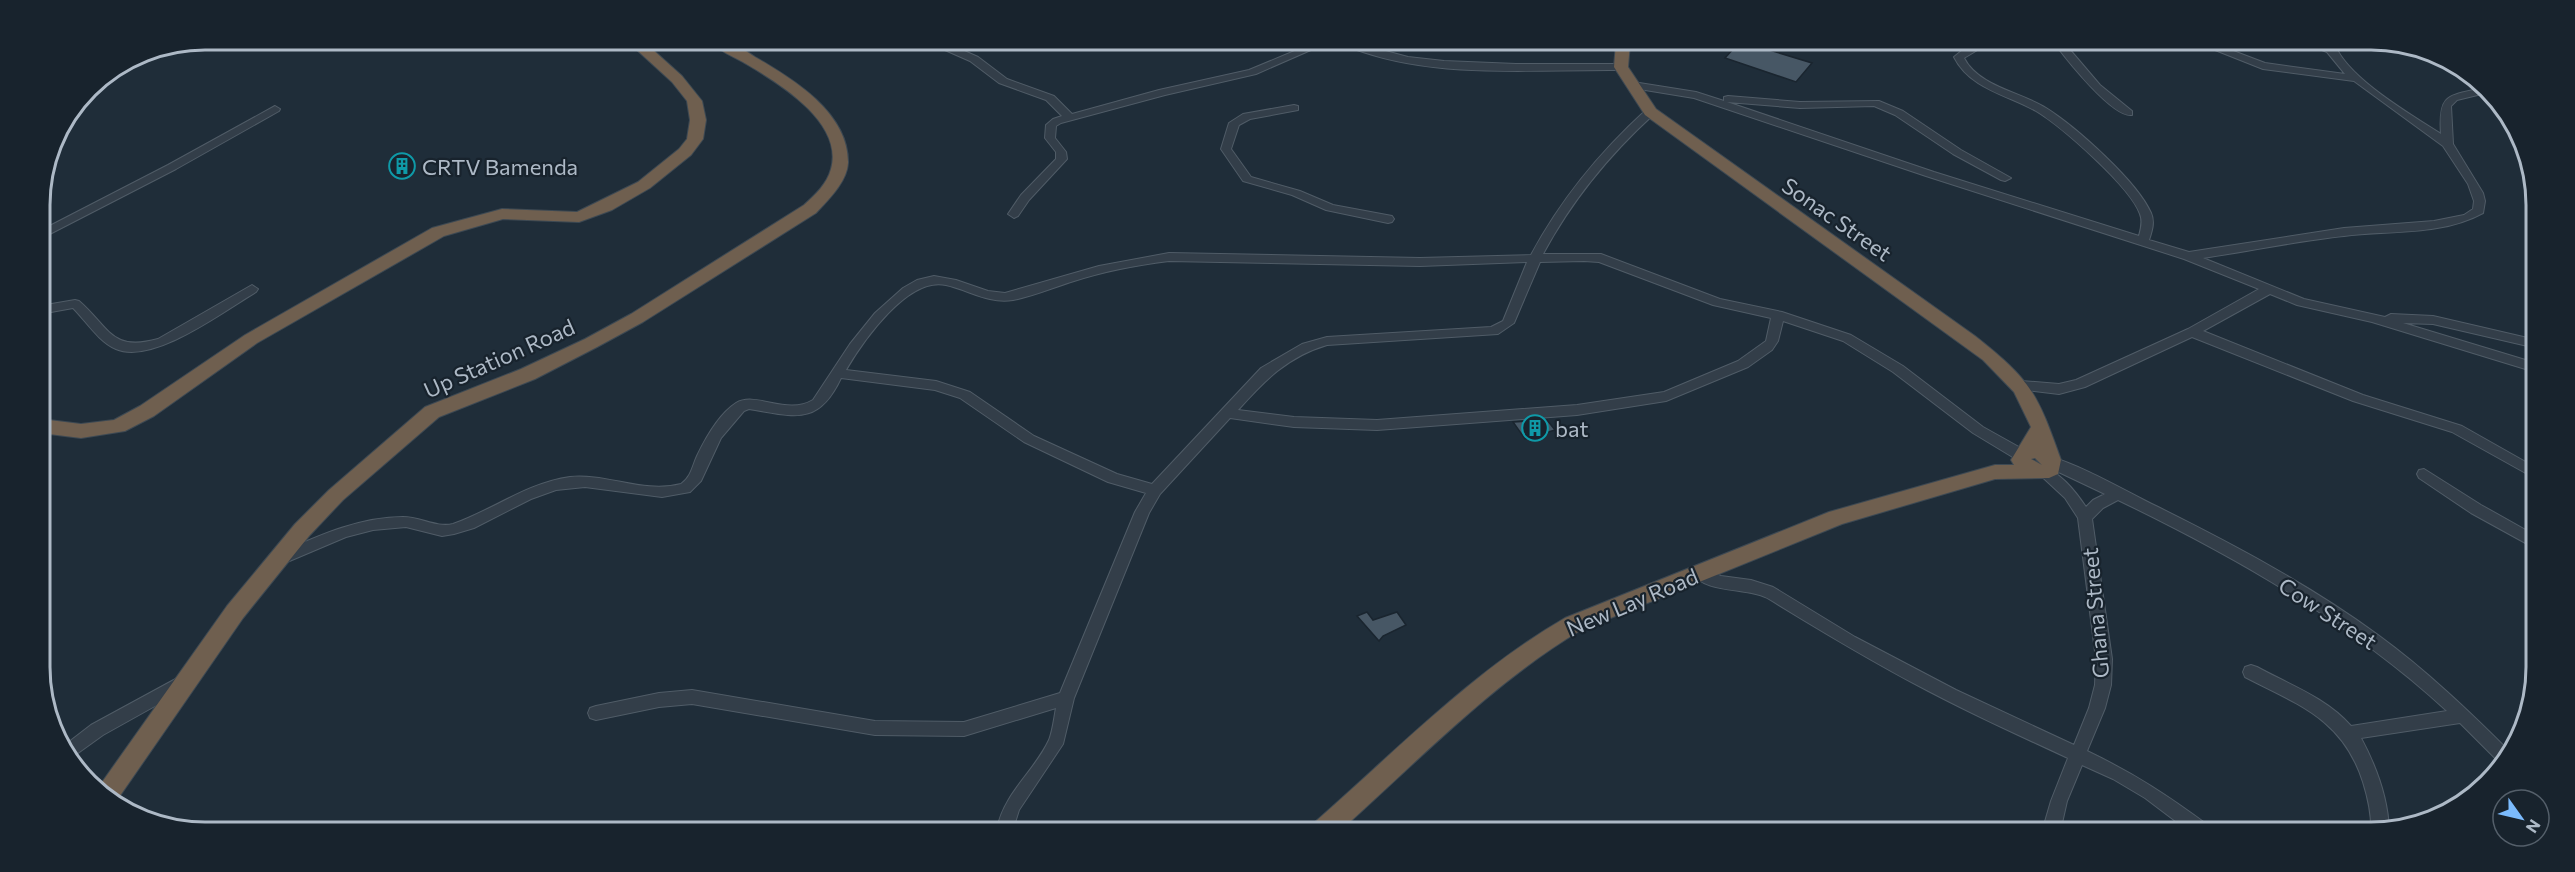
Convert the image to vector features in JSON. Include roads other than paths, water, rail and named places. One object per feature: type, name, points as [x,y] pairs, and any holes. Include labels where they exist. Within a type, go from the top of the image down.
[{"type":"highway","points":[[1621,67],[1622,49]]},
{"type":"highway","points":[[50,429],[81,431],[118,426],[147,411],[251,339],[438,232],[473,220],[502,214],[579,217],[606,206],[644,185],[685,152],[695,139],[698,120],[694,100],[677,79],[644,50]]},
{"type":"highway","name":"Up Station Road","points":[[110,790],[235,612],[278,560],[336,495],[432,412],[528,374],[637,318],[810,209],[827,192],[841,164],[837,142],[827,122],[801,93],[776,74],[733,50]]},
{"type":"highway","name":"Sonac Street","points":[[1621,67],[1650,112],[1969,340],[2021,386],[2040,428],[2048,468]]},
{"type":"highway","points":[[1995,472],[2023,454],[2040,428]]},
{"type":"highway","points":[[2023,454],[2026,467],[2048,468]]},
{"type":"highway","points":[[1995,472],[2048,468]]},
{"type":"highway","name":"New Lay Road","points":[[1333,822],[1481,690],[1537,645],[1573,624],[1836,518],[1995,472]]},
{"type":"street","points":[[1014,214],[1027,192],[1046,178],[1062,159],[1061,152],[1050,138],[1050,129],[1058,121],[1163,92],[1252,72],[1306,49]]},
{"type":"street","points":[[1368,49],[1462,65],[1621,67]]},
{"type":"street","points":[[1971,49],[1959,57],[1961,64],[1979,79],[2028,102],[2054,118],[2112,172],[2144,209],[2148,224],[2143,241]]},
{"type":"street","points":[[2064,49],[2096,87],[2128,113]]},
{"type":"street","points":[[2218,49],[2263,66],[2355,78]]},
{"type":"street","points":[[2188,256],[2344,232],[2445,223],[2471,218],[2479,211],[2481,202],[2467,172],[2448,144],[2355,78],[2332,49]]},
{"type":"street","points":[[953,50],[974,59],[1003,81],[1050,98],[1070,118]]},
{"type":"street","points":[[1633,85],[1696,95],[1800,105],[1875,103],[1899,113],[1957,152],[2005,178]]},
{"type":"street","points":[[2448,144],[2446,106],[2453,98],[2477,92]]},
{"type":"street","points":[[1696,95],[1930,174],[2188,256],[2301,302],[2374,318],[2526,365]]},
{"type":"street","points":[[1294,108],[1247,116],[1234,123],[1226,149],[1242,175],[1252,181],[1296,193],[1330,208],[1388,219]]},
{"type":"street","points":[[50,229],[191,157],[276,110]]},
{"type":"street","points":[[1006,822],[1019,796],[1054,745],[1062,726],[1066,698],[1142,512],[1155,490],[1266,371],[1306,346],[1327,341],[1494,332],[1508,323],[1534,261],[1555,222],[1588,174],[1650,112]]},
{"type":"street","points":[[278,560],[360,527],[409,522],[441,532],[456,529],[525,495],[553,485],[597,483],[657,492],[686,488],[698,476],[705,454],[736,410],[744,405],[794,411],[808,410],[827,396],[845,359],[904,291],[917,284],[934,280],[1004,297],[1135,261],[1169,257],[1420,262],[1601,258],[1716,302],[1778,315],[1847,338],[1874,354],[1978,430],[2023,454]]},
{"type":"street","points":[[50,308],[75,304],[86,312],[113,344],[130,348],[147,348],[162,342],[252,289]]},
{"type":"street","points":[[2021,386],[2060,389],[2080,384],[2192,332],[2267,290]]},
{"type":"street","points":[[1226,412],[1294,422],[1377,425],[1577,410],[1666,396],[1743,364],[1768,347],[1772,341],[1778,315]]},
{"type":"street","points":[[2374,318],[2433,320],[2526,342]]},
{"type":"street","points":[[2192,332],[2358,398],[2457,429],[2526,468]]},
{"type":"street","points":[[837,373],[936,386],[965,395],[1040,444],[1113,478],[1155,490]]},
{"type":"street","name":"Cow Street","points":[[2048,468],[2122,495],[2298,591],[2353,626],[2462,716],[2500,752]]},
{"type":"street","name":"Ghana Street","points":[[2048,468],[2070,494],[2085,517],[2104,659],[2103,685],[2097,708],[2059,801],[2054,822]]},
{"type":"street","points":[[2424,474],[2476,509],[2526,537]]},
{"type":"street","points":[[2085,517],[2098,504],[2122,495]]},
{"type":"street","points":[[1700,573],[1726,585],[1760,587],[1768,591],[1850,641],[1950,695],[2078,753],[2151,793],[2190,822]]},
{"type":"street","points":[[2251,672],[2336,719],[2349,733],[2367,762],[2378,806],[2379,822]]},
{"type":"street","points":[[73,748],[97,730],[187,679]]},
{"type":"street","points":[[597,713],[659,700],[692,697],[875,728],[964,729],[1066,698]]},
{"type":"street","points":[[2349,733],[2462,716]]},
{"type":"place","name":"CRTV Bamenda","points":[[402,166]]},
{"type":"place","name":"bat","points":[[1535,428]]}]
